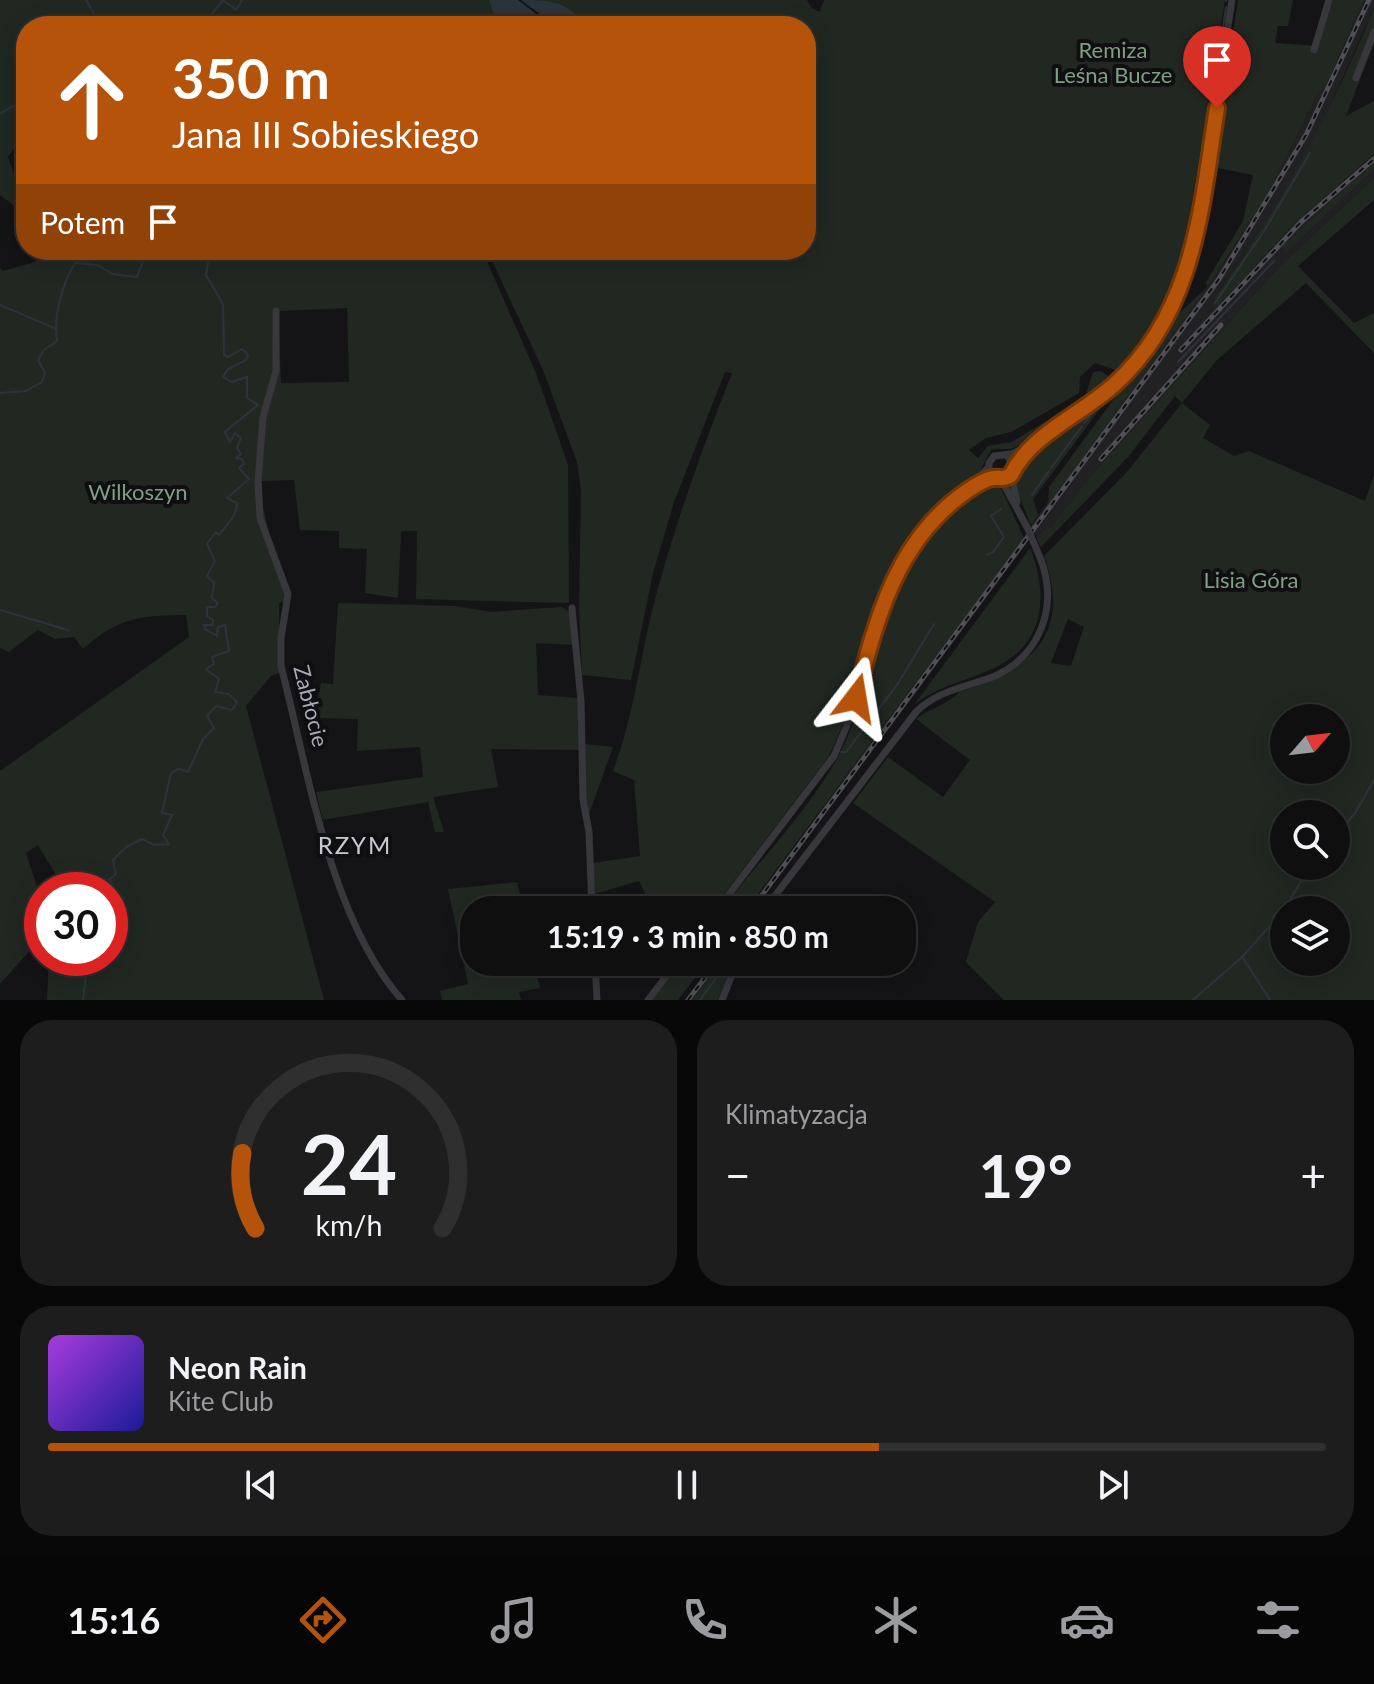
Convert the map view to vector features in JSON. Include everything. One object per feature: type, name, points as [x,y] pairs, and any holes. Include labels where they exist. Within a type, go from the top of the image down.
[{"type":"street","points":[[1017,505],[1011,475],[1014,464],[1034,443],[1123,376],[1176,303],[1200,208],[1232,0]]},
{"type":"street","points":[[1314,50],[1329,0]]},
{"type":"street","points":[[1356,78],[1374,32]]},
{"type":"street","name":"Zabłocie","points":[[276,311],[276,371],[263,417],[258,482],[260,518],[288,594],[281,638],[281,666],[335,874],[382,974],[402,1000]]},
{"type":"street","points":[[728,896],[829,765],[846,730],[875,624],[895,576],[924,532],[969,489],[988,468],[994,456],[1007,455],[1034,443]]},
{"type":"street","points":[[1007,455],[1014,464]]},
{"type":"street","points":[[775,896],[916,712],[944,693],[1002,672],[1028,651],[1040,634],[1047,613],[1048,588],[1041,560],[1017,505],[988,468]]},
{"type":"street","points":[[969,489],[1011,475]]},
{"type":"street","points":[[572,608],[581,701],[583,799],[589,832],[591,896]]},
{"type":"street","points":[[596,976],[597,1000]]},
{"type":"street","points":[[648,1000],[666,976]]},
{"type":"street","points":[[722,1000],[731,976]]},
{"type":"shaded area","points":[[489,0],[518,0],[539,16],[494,16]]},
{"type":"shaded area","points":[[521,0],[562,5],[574,13],[573,16],[543,16]]},
{"type":"shaded area","points":[[1364,0],[1374,0],[1374,8],[1313,144],[1263,227],[1217,294],[1216,307],[1294,224],[1374,154],[1374,178],[1279,267],[1087,480],[1051,529],[1047,526],[1037,539],[1031,525],[1215,276],[1261,206],[1319,92],[1324,90]]},
{"type":"green space","points":[[0,0],[505,0],[504,16],[16,16],[16,146],[8,157],[16,177],[16,207],[0,195]]},
{"type":"green space","name":"Remiza Leśna Bucze","points":[[523,0],[807,0],[811,8],[820,12],[824,0],[1225,0],[1187,233],[1176,281],[1163,310],[1119,371],[1095,363],[1080,377],[1079,393],[1011,432],[986,438],[969,450],[978,458],[988,446],[1012,442],[1085,397],[1093,372],[1101,371],[1110,377],[1081,404],[1019,446],[991,450],[980,471],[920,525],[906,543],[883,584],[844,722],[829,756],[723,896],[646,896],[639,881],[594,894],[593,863],[640,856],[634,780],[613,771],[626,731],[652,611],[669,550],[732,373],[725,372],[674,502],[653,573],[631,680],[582,675],[579,606],[581,490],[577,462],[543,370],[492,260],[816,260],[816,16],[549,16]]},
{"type":"green space","points":[[1238,0],[1293,0],[1288,26],[1278,26],[1275,43],[1319,46],[1331,0],[1364,0],[1324,90],[1319,92],[1266,197],[1215,276],[1048,507],[1049,487],[1172,320],[1207,287],[1206,282],[1243,221],[1253,175],[1213,167]]},
{"type":"green space","points":[[1374,8],[1374,43],[1346,116],[1374,101],[1374,154],[1294,224],[1216,308],[1211,305],[1217,294],[1263,226],[1304,156]]},
{"type":"green space","points":[[1374,163],[1374,169],[1286,252],[1282,246]]},
{"type":"green space","points":[[1374,178],[1374,200],[1298,266],[1354,323],[1374,313],[1374,353],[1306,283],[1217,360],[1182,403],[1175,396],[1128,457],[1041,547],[1037,539],[1047,526],[1051,528],[1087,480],[1279,267]]},
{"type":"green space","name":"Wilkoszyn","points":[[37,260],[486,260],[536,373],[568,465],[569,603],[416,599],[417,531],[401,531],[398,598],[365,593],[367,549],[339,548],[339,531],[300,530],[294,480],[262,481],[263,508],[285,595],[284,602],[279,603],[279,673],[271,676],[246,706],[324,1000],[47,1000],[48,976],[128,976],[128,872],[54,872],[38,845],[26,853],[32,872],[24,872],[24,957],[0,984],[0,771],[189,637],[186,615],[156,616],[130,620],[107,631],[83,649],[74,637],[55,639],[38,630],[9,652],[0,648],[0,268],[3,271]],"holes":[[[347,308],[349,382],[281,383],[278,311]]]},
{"type":"green space","points":[[1104,399],[1105,402],[1033,499],[1038,515],[1031,525],[1014,484],[1020,461]]},
{"type":"green space","name":"Lisia Góra","points":[[1182,403],[1210,425],[1203,438],[1234,456],[1249,451],[1365,501],[1374,475],[1374,1000],[1004,1000],[966,962],[978,922],[995,902],[853,803],[888,757],[943,797],[970,760],[916,719],[959,692],[1006,673],[1039,646],[1053,608],[1052,584],[1044,556],[1127,472]],"holes":[[[1068,619],[1084,627],[1071,666],[1051,663]]]},
{"type":"green space","points":[[992,483],[1001,488],[1024,538],[756,896],[732,896],[802,811],[830,770],[848,737],[889,597],[929,533],[968,498]]},
{"type":"green space","points":[[1030,548],[1036,565],[1040,598],[1039,614],[1026,644],[998,666],[944,687],[914,705]]},
{"type":"green space","points":[[338,603],[455,606],[492,612],[562,607],[571,613],[574,645],[536,643],[538,695],[579,698],[580,750],[491,749],[498,787],[433,797],[444,832],[435,832],[428,802],[323,820],[316,792],[423,777],[420,747],[357,751],[358,719],[314,718],[321,683],[333,684]]},
{"type":"green space","points":[[585,744],[613,747],[589,814],[585,804]]},
{"type":"green space","points":[[517,882],[520,896],[460,896],[460,946],[448,889]]},
{"type":"green space","points":[[466,976],[537,976],[540,988],[519,992],[521,1000],[442,1000],[440,991],[468,984]]},
{"type":"green space","points":[[670,976],[696,976],[678,1000],[651,1000]]},
{"type":"green space","points":[[710,976],[727,976],[718,1000],[692,1000]]},
{"type":"waterway","points":[[86,0],[95,16]]},
{"type":"waterway","points":[[210,16],[223,0],[236,10],[242,0]]},
{"type":"waterway","points":[[1216,76],[1226,7]]},
{"type":"waterway","points":[[1205,149],[1216,80]]},
{"type":"waterway","points":[[0,114],[16,104]]},
{"type":"waterway","points":[[1195,204],[1204,153]]},
{"type":"waterway","points":[[1215,303],[1264,231],[1310,153]]},
{"type":"waterway","points":[[1127,364],[1166,309],[1180,274],[1194,208]]},
{"type":"waterway","points":[[0,393],[26,391],[42,382],[45,373],[38,360],[44,350],[57,341],[56,322],[60,301],[75,263],[98,265],[112,274],[137,277],[143,260]]},
{"type":"waterway","points":[[116,872],[113,860],[126,847],[142,839],[154,845],[169,844],[163,835],[172,815],[162,813],[171,773],[178,769],[188,772],[203,739],[214,728],[207,716],[216,706],[232,710],[237,702],[229,694],[215,692],[219,679],[206,669],[214,664],[212,657],[229,651],[225,625],[218,627],[217,636],[205,629],[204,625],[213,625],[213,620],[207,616],[207,607],[215,607],[218,603],[212,598],[214,583],[207,576],[215,561],[207,544],[216,532],[219,535],[235,512],[237,503],[227,498],[249,479],[239,468],[244,464],[242,459],[236,458],[241,454],[237,448],[241,438],[235,433],[230,442],[225,432],[258,405],[247,398],[247,377],[232,382],[223,377],[228,369],[246,360],[248,355],[242,349],[228,357],[224,355],[223,304],[206,275],[208,260]]},
{"type":"waterway","points":[[1178,362],[1274,261]]},
{"type":"waterway","points":[[0,305],[54,328]]},
{"type":"waterway","points":[[1084,423],[1096,409]]},
{"type":"waterway","points":[[1051,468],[1082,426]]},
{"type":"waterway","points":[[1032,495],[1049,471]]},
{"type":"waterway","points":[[986,555],[993,552],[1004,537],[991,516],[1001,509]]},
{"type":"waterway","points":[[0,610],[68,630]]},
{"type":"waterway","points":[[841,752],[846,752],[897,685],[934,624]]},
{"type":"waterway","points":[[1350,819],[1374,780]]},
{"type":"waterway","points":[[1292,896],[1302,880]]},
{"type":"waterway","points":[[1193,1000],[1242,957],[1270,926]]},
{"type":"waterway","points":[[1243,958],[1270,1000]]},
{"type":"waterway","points":[[83,1000],[86,976]]},
{"type":"waterway","points":[[700,1000],[718,976]]},
{"type":"railway","points":[[761,896],[1219,279],[1306,135],[1369,0]]},
{"type":"railway","points":[[1181,350],[1301,222],[1374,159]]},
{"type":"railway","points":[[1101,459],[1221,325]]},
{"type":"railway","points":[[688,1000],[706,976]]},
{"type":"district","name":"RZYM","points":[[355,846]]},
{"type":"route","points":[[856,698],[875,624],[888,589],[924,532],[969,489],[995,477],[1005,479],[1011,475],[1014,464],[1034,443],[1094,401],[1123,376],[1167,320],[1179,297],[1190,256],[1217,108]]}]
